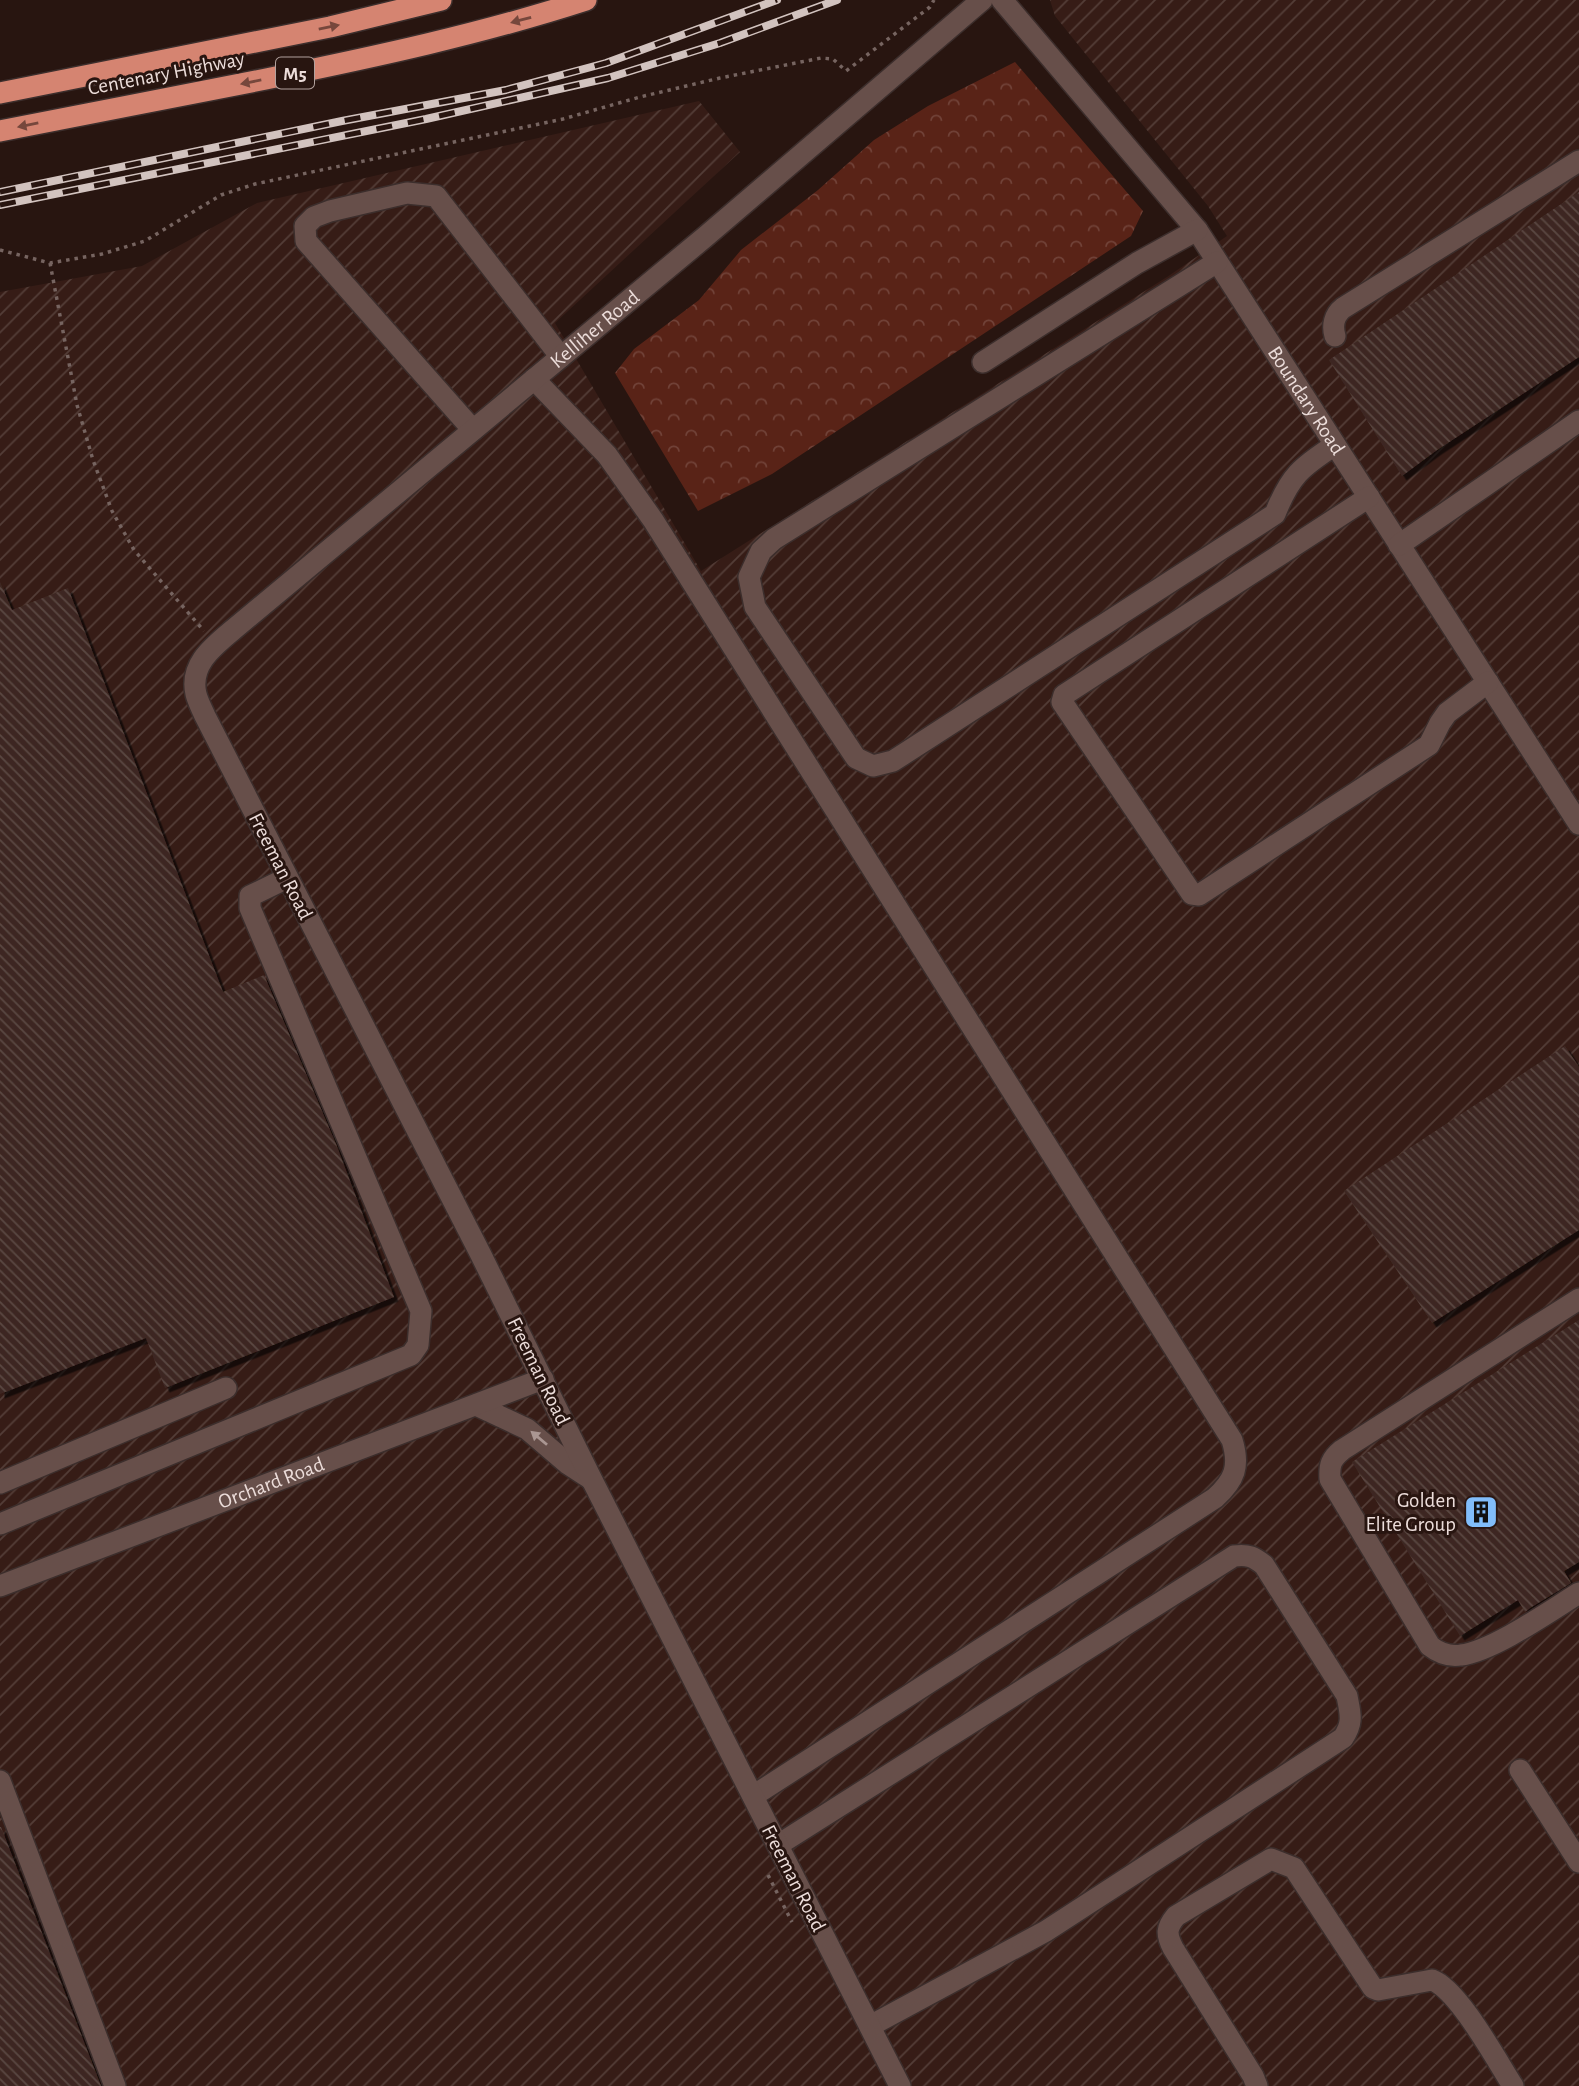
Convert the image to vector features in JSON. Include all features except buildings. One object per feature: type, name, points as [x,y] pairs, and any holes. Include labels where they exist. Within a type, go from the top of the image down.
[{"type":"highway","name":"Centenary Highway","points":[[0,93],[330,27],[441,0]]},
{"type":"highway","name":"Centenary Highway","points":[[0,131],[420,46],[538,16],[586,0]]},
{"type":"street","name":"Kelliher Road","points":[[210,650],[705,237],[982,0]]},
{"type":"street","name":"Boundary Road","points":[[1002,0],[1197,230],[1579,824]]},
{"type":"street","points":[[1335,336],[1335,319],[1343,308],[1579,161]]},
{"type":"street","points":[[473,430],[306,241],[304,226],[314,217],[407,193],[436,196],[561,357]]},
{"type":"street","points":[[982,362],[1137,262],[1197,230]]},
{"type":"street","points":[[1217,262],[774,539],[761,551],[749,577],[755,607],[856,758],[873,766],[893,761],[1275,514],[1290,481],[1309,462],[1335,445]]},
{"type":"street","points":[[534,379],[607,455],[653,520],[1232,1440],[1236,1453],[1235,1471],[1228,1486],[1215,1498],[753,1796]]},
{"type":"street","points":[[1399,545],[1579,421]]},
{"type":"street","points":[[1369,497],[1064,695],[1062,702],[1192,894],[1199,895],[1429,745],[1447,713],[1488,682]]},
{"type":"street","name":"Freeman Road","points":[[210,650],[196,670],[196,693],[205,716],[480,1253],[592,1480],[900,2086]]},
{"type":"street","points":[[0,1524],[411,1355],[418,1345],[421,1311],[250,908],[250,896],[287,878]]},
{"type":"street","points":[[1579,1299],[1342,1450],[1332,1458],[1329,1469],[1330,1479],[1430,1646],[1441,1654],[1458,1656],[1471,1653],[1500,1640],[1579,1593]]},
{"type":"street","name":"Orchard Road","points":[[0,1586],[543,1379]]},
{"type":"street","points":[[0,1483],[226,1388]]},
{"type":"street","points":[[477,1405],[527,1429],[568,1464],[592,1480]]},
{"type":"street","points":[[778,1845],[1234,1556],[1254,1556],[1265,1565],[1347,1696],[1351,1716],[1350,1728],[1343,1738],[1046,1931],[870,2026]]},
{"type":"street","points":[[1520,1770],[1579,1862]]},
{"type":"street","points":[[0,1782],[115,2086]]},
{"type":"street","points":[[1257,2086],[1167,1936],[1168,1926],[1176,1916],[1271,1859],[1294,1868],[1373,1988],[1378,1990],[1432,1980],[1441,1983],[1457,2000],[1513,2086]]},
{"type":"path","points":[[0,250],[50,263],[103,254],[145,241],[221,195],[255,184],[563,119],[694,84],[821,58],[833,59],[846,71],[930,7],[934,0]]},
{"type":"path","points":[[50,263],[77,405],[112,511],[134,550],[210,650]]},
{"type":"path","points":[[768,1875],[792,1922]]},
{"type":"shaded area","points":[[1050,0],[1579,0],[1579,2086],[0,2086],[0,292],[142,266],[257,203],[699,101],[740,152],[555,323],[701,571],[1167,277],[1227,236],[1208,206],[1055,16]]},
{"type":"green space","points":[[1015,62],[1143,211],[1131,236],[772,474],[698,511],[615,373],[634,349],[699,300],[741,250],[818,190],[874,140],[928,106]]},
{"type":"railway","points":[[0,192],[506,90],[606,63],[777,0]]},
{"type":"railway","points":[[0,205],[426,119],[608,78],[720,43],[837,0]]},
{"type":"place","name":"Golden Elite Group","points":[[1481,1512]]}]
